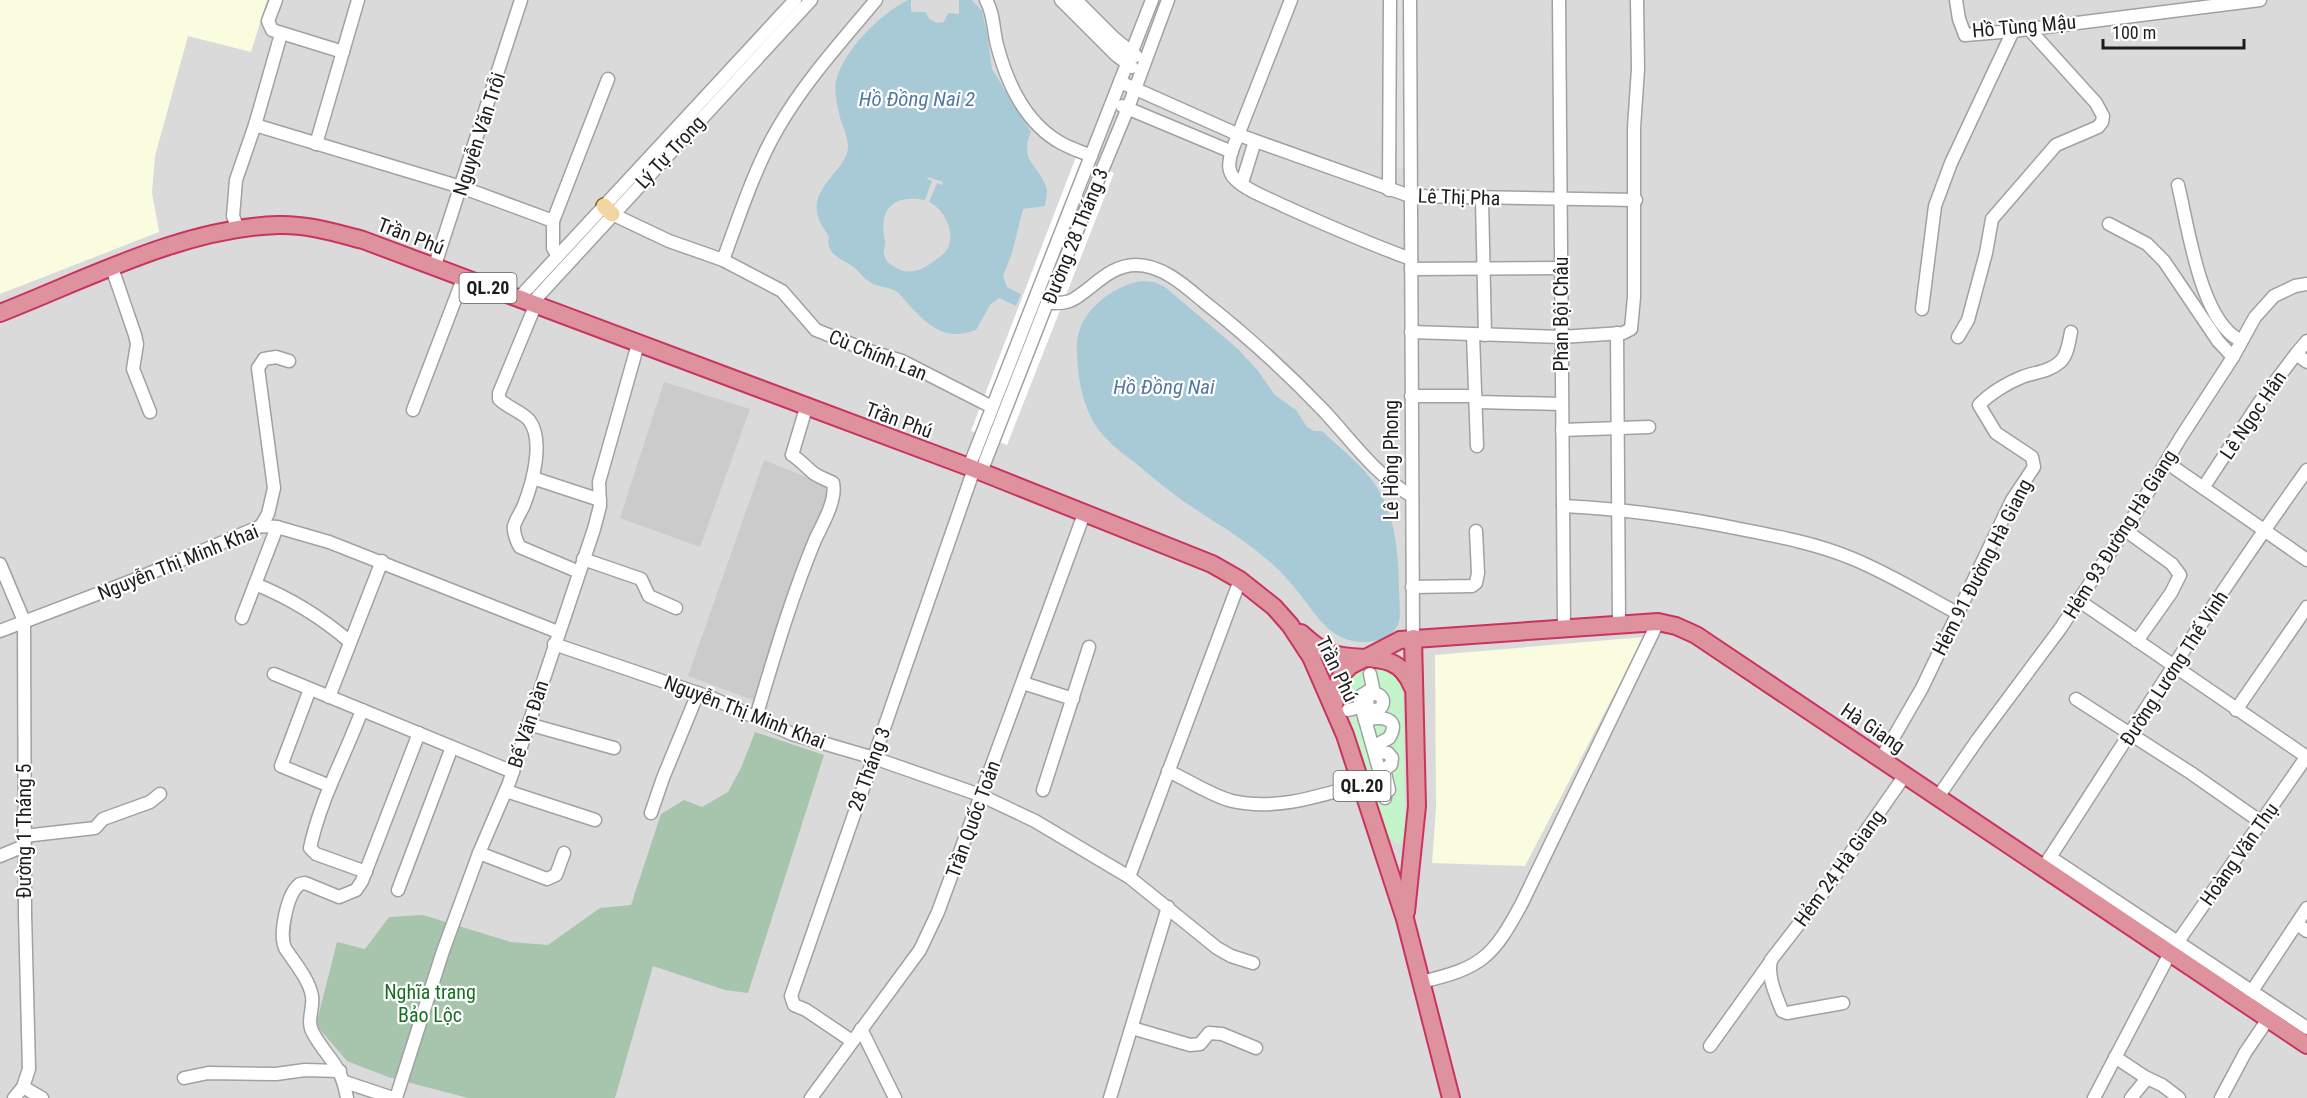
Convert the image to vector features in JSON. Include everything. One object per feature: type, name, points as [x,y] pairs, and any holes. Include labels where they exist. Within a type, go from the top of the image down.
[{"type":"highway","name":"Trần Phú","points":[[0,313],[170,246],[238,229],[279,225],[321,229],[363,240],[974,470],[1212,564],[1240,580],[1274,607],[1290,625],[1341,709],[1361,784],[1405,919],[1451,1098]]},
{"type":"highway","name":"Hà Giang","points":[[1341,709],[1337,685],[1342,674],[1350,666],[1400,640],[1618,624],[1658,622],[1676,626],[1696,635],[1938,797],[2047,862],[2248,997],[2268,1019],[2307,1045]]},
{"type":"highway","name":"QL.20","points":[[1290,625],[1312,643],[1332,653],[1391,662],[1409,679],[1413,690]]},
{"type":"highway","name":"Lê Hồng Phong","points":[[1405,919],[1417,806],[1413,638]]},
{"type":"highway","points":[[1380,843],[1394,850],[1401,850],[1413,841]]},
{"type":"street","points":[[276,0],[268,21],[272,30],[343,52]]},
{"type":"street","points":[[316,144],[358,0]]},
{"type":"street","name":"Nguyễn Văn Trỗi","points":[[434,268],[521,0]]},
{"type":"street","name":"Lý Tự Trọng","points":[[528,303],[795,0]]},
{"type":"street","name":"Lý Tự Trọng","points":[[528,303],[558,256],[608,210],[811,0]]},
{"type":"street","points":[[723,260],[746,199],[777,129],[810,78],[876,0]]},
{"type":"street","points":[[986,0],[991,9],[996,43],[1019,101],[1036,125],[1061,143],[1091,156]]},
{"type":"street","points":[[1061,0],[1129,59],[1143,66]]},
{"type":"street","points":[[1076,0],[1129,59]]},
{"type":"street","name":"Đường 28 Tháng 3","points":[[974,470],[992,407],[1152,0]]},
{"type":"street","name":"Đường 28 Tháng 3","points":[[974,470],[1128,108],[1168,0]]},
{"type":"street","points":[[1291,0],[1232,152],[1228,165],[1230,172],[1264,197],[1411,264],[1482,269],[1561,268]]},
{"type":"street","points":[[1389,190],[1390,0]]},
{"type":"street","name":"Lê Hồng Phong","points":[[1410,0],[1413,638]]},
{"type":"street","name":"Phan Bội Châu","points":[[1559,0],[1564,627]]},
{"type":"street","points":[[1411,333],[1561,337],[1617,333],[1631,329],[1634,318],[1637,0]]},
{"type":"street","name":"Hồ Tùng Mậu","points":[[1956,0],[1959,19],[1965,35],[2029,29],[2172,5],[2260,0]]},
{"type":"street","points":[[1958,337],[1968,320],[1986,254],[1992,219],[2056,145],[2085,135],[2102,122],[2103,116],[2096,103],[2029,29]]},
{"type":"street","points":[[1922,309],[1932,220],[1938,195],[2013,31]]},
{"type":"street","points":[[238,229],[233,216],[236,180],[255,125],[280,34]]},
{"type":"street","points":[[558,256],[553,248],[553,221],[608,79]]},
{"type":"street","name":"Lê Thị Pha","points":[[1120,82],[1239,135],[1410,196],[1636,200]]},
{"type":"street","points":[[1113,102],[1232,152]]},
{"type":"street","points":[[255,125],[461,188],[553,221]]},
{"type":"street","points":[[1242,183],[1256,141]]},
{"type":"street","points":[[2178,185],[2196,269],[2208,298],[2230,335],[2240,340]]},
{"type":"street","points":[[1477,446],[1474,396],[1482,269],[1482,199]]},
{"type":"street","points":[[1073,200],[1087,205]]},
{"type":"street","name":"Cù Chính Lan","points":[[608,210],[669,241],[723,260],[782,291],[816,330],[902,361],[992,407]]},
{"type":"street","points":[[2109,224],[2147,244],[2164,261],[2218,341],[2233,357]]},
{"type":"street","points":[[1047,303],[1059,304],[1073,300],[1092,284],[1121,267],[1137,265],[1155,268],[1169,275],[1236,327],[1323,410],[1381,474],[1395,487],[1412,496]]},
{"type":"street","points":[[112,268],[135,335],[137,345],[133,369],[150,412]]},
{"type":"street","points":[[412,410],[463,279]]},
{"type":"street","name":"Hẻm 93 Đường Hà Giang","points":[[1938,797],[2060,628],[2233,357],[2254,317],[2274,296],[2295,286],[2307,284]]},
{"type":"street","points":[[528,303],[499,393],[499,399],[504,404],[529,420],[535,432],[537,446],[533,478],[514,525],[517,545],[579,572]]},
{"type":"street","name":"Hẻm 91 Đường Hà Giang","points":[[1881,759],[1922,688],[1966,598],[1984,555],[2012,500],[2035,463],[2032,457],[1996,433],[1979,405],[1986,397],[2020,377],[2045,371],[2061,362],[2066,354],[2071,332]]},
{"type":"street","points":[[1617,333],[1620,509],[1618,624]]},
{"type":"street","points":[[2296,354],[2307,341]]},
{"type":"street","name":"Bế Văn Đàn","points":[[394,1098],[479,854],[513,772],[596,521],[600,500],[599,482],[638,344]]},
{"type":"street","name":"Lê Ngọc Hân","points":[[2204,488],[2259,403],[2296,354],[2307,362]]},
{"type":"street","points":[[261,526],[268,514],[274,488],[258,368],[264,359],[276,357],[289,361]]},
{"type":"street","points":[[1412,396],[1474,396]]},
{"type":"street","points":[[1474,396],[1479,402],[1562,404]]},
{"type":"street","points":[[756,717],[795,588],[834,490],[833,483],[816,474],[792,455],[806,408]]},
{"type":"street","points":[[1562,430],[1649,428]]},
{"type":"street","points":[[2166,462],[2307,560]]},
{"type":"street","name":"28 Tháng 3","points":[[852,1041],[806,1010],[794,1005],[791,996],[974,470]]},
{"type":"street","name":"Đường Lương Thế Vinh","points":[[2047,862],[2173,667],[2307,470]]},
{"type":"street","points":[[533,478],[600,500]]},
{"type":"street","points":[[1563,506],[1620,509],[1677,516],[1817,546],[1902,582],[1957,614]]},
{"type":"street","name":"Trần Quốc Toản","points":[[812,1098],[920,950],[951,879],[1084,514]]},
{"type":"street","name":"Nguyễn Thị Minh Khai","points":[[0,631],[134,580],[261,526],[277,527],[382,561],[558,632]]},
{"type":"street","points":[[242,618],[277,527]]},
{"type":"street","points":[[2124,530],[2164,558],[2178,570],[2180,575],[2137,641]]},
{"type":"street","points":[[1412,587],[1472,586],[1476,583],[1478,573],[1476,531]]},
{"type":"street","points":[[583,559],[641,579],[649,596],[676,608]]},
{"type":"street","points":[[329,697],[382,561]]},
{"type":"street","name":"Đường 1 Tháng 5","points":[[0,564],[24,621],[24,841],[29,1070],[23,1087],[14,1098]]},
{"type":"street","points":[[1129,877],[1240,580]]},
{"type":"street","points":[[255,584],[326,621],[350,642]]},
{"type":"street","points":[[2078,600],[2236,710],[2307,756]]},
{"type":"street","points":[[2236,710],[2307,607]]},
{"type":"street","points":[[1421,982],[1454,975],[1485,959],[1503,938],[1658,622]]},
{"type":"street","name":"Nguyễn Thị Minh Khai","points":[[554,644],[698,693],[792,734],[874,758],[980,795],[1035,821],[1129,877],[1217,948],[1231,956],[1253,963]]},
{"type":"street","points":[[1043,790],[1089,647]]},
{"type":"street","points":[[274,674],[513,772]]},
{"type":"street","points":[[1370,674],[1373,688],[1362,694],[1361,707],[1382,782],[1388,783]]},
{"type":"street","points":[[1023,683],[1073,699]]},
{"type":"street","points":[[310,689],[281,766],[330,786]]},
{"type":"street","points":[[651,813],[698,693]]},
{"type":"street","points":[[2076,699],[2200,779],[2261,822]]},
{"type":"street","points":[[1341,709],[1361,707]]},
{"type":"street","points":[[362,710],[330,786],[310,848],[316,854],[366,872]]},
{"type":"street","points":[[1365,720],[1377,713],[1387,718],[1393,729],[1389,738],[1375,748],[1379,752],[1388,753],[1392,758],[1391,765],[1384,769],[1389,790],[1385,793],[1385,798]]},
{"type":"street","points":[[528,724],[614,748]]},
{"type":"street","points":[[347,1098],[342,1077],[312,1032],[309,1017],[312,996],[306,980],[282,942],[282,927],[293,893],[300,884],[305,883],[339,897],[356,890],[366,872],[419,733]]},
{"type":"street","points":[[398,890],[452,747]]},
{"type":"street","name":"Hoàng Văn Thụ","points":[[2094,1098],[2174,948],[2307,756]]},
{"type":"street","points":[[1168,771],[1231,801],[1254,804],[1291,803],[1361,784]]},
{"type":"street","name":"Hẻm 24 Hà Giang","points":[[1710,1046],[1771,960],[1820,897],[1905,775]]},
{"type":"street","points":[[506,791],[595,820]]},
{"type":"street","points":[[0,856],[24,841],[95,828],[103,819],[150,802],[160,794]]},
{"type":"street","points":[[479,854],[548,879],[556,875],[564,853]]},
{"type":"street","points":[[1110,1098],[1168,907]]},
{"type":"street","points":[[2248,997],[2302,927],[2307,908]]},
{"type":"street","points":[[1771,960],[1769,968],[1773,988],[1782,1011],[1787,1013],[1843,1003]]},
{"type":"street","name":"Hà Giang","points":[[2248,997],[2307,1028]]},
{"type":"street","points":[[2221,1098],[2268,1019]]},
{"type":"street","points":[[1132,1028],[1190,1045],[1200,1044],[1209,1033],[1222,1034],[1256,1048]]},
{"type":"street","points":[[861,1029],[896,1098]]},
{"type":"street","points":[[2115,1057],[2179,1098]]},
{"type":"street","points":[[184,1078],[208,1073],[276,1074],[305,1070],[342,1077],[394,1098]]},
{"type":"street","points":[[2132,1098],[2145,1077]]},
{"type":"street","points":[[23,1087],[42,1098]]},
{"type":"shaded area","points":[[0,0],[2307,0],[2307,1098],[0,1098]]},
{"type":"shaded area","points":[[0,0],[267,0],[251,52],[188,36],[155,156],[152,193],[159,232],[0,294]]},
{"type":"shaded area","points":[[1395,0],[1403,0],[1405,169],[1395,168]]},
{"type":"shaded area","points":[[664,382],[750,409],[700,547],[620,518]]},
{"type":"shaded area","points":[[764,460],[838,490],[756,701],[688,676]]},
{"type":"shaded area","points":[[1644,637],[1525,866],[1432,863],[1436,808],[1435,655]]},
{"type":"green space","points":[[1378,667],[1394,672],[1403,685],[1405,838],[1398,844],[1388,837],[1346,699],[1347,684],[1353,675]]},
{"type":"green space","name":"Nghĩa trang Bảo Lộc","points":[[755,732],[824,755],[748,993],[725,990],[653,966],[615,1098],[468,1098],[388,1077],[347,1061],[316,1025],[337,942],[365,949],[389,917],[423,915],[511,942],[548,945],[600,908],[631,905],[661,814],[684,800],[702,807],[728,792],[741,768]]},
{"type":"water","name":"Hồ Đồng Nai 2","points":[[911,0],[911,12],[926,12],[929,19],[937,23],[944,22],[948,13],[959,14],[959,0],[972,0],[982,11],[992,69],[1031,132],[1027,149],[1028,156],[1047,188],[1045,206],[1023,209],[1012,253],[1003,276],[1007,287],[1021,294],[1016,306],[999,298],[990,305],[976,330],[965,333],[946,333],[938,330],[923,319],[896,291],[870,282],[856,269],[836,256],[829,248],[829,236],[817,213],[821,191],[843,162],[848,148],[836,93],[836,81],[840,69],[864,34],[897,6]],"holes":[[[928,177],[943,182],[942,185],[937,183],[929,202],[946,219],[950,235],[947,250],[923,268],[911,271],[899,269],[888,262],[884,254],[883,230],[886,212],[890,206],[904,199],[925,200],[932,181],[927,179]]]},
{"type":"water","name":"Hồ Đồng Nai","points":[[1142,281],[1154,282],[1165,287],[1238,349],[1275,395],[1296,410],[1307,427],[1314,431],[1322,431],[1372,480],[1388,511],[1398,562],[1400,615],[1394,631],[1387,637],[1361,642],[1351,641],[1336,634],[1324,624],[1291,583],[1269,561],[1169,491],[1117,449],[1098,429],[1087,408],[1080,385],[1078,334],[1084,320],[1105,297],[1123,286]]},
{"type":"pier","points":[[1076,157],[1114,173],[1007,445],[971,431]]}]
